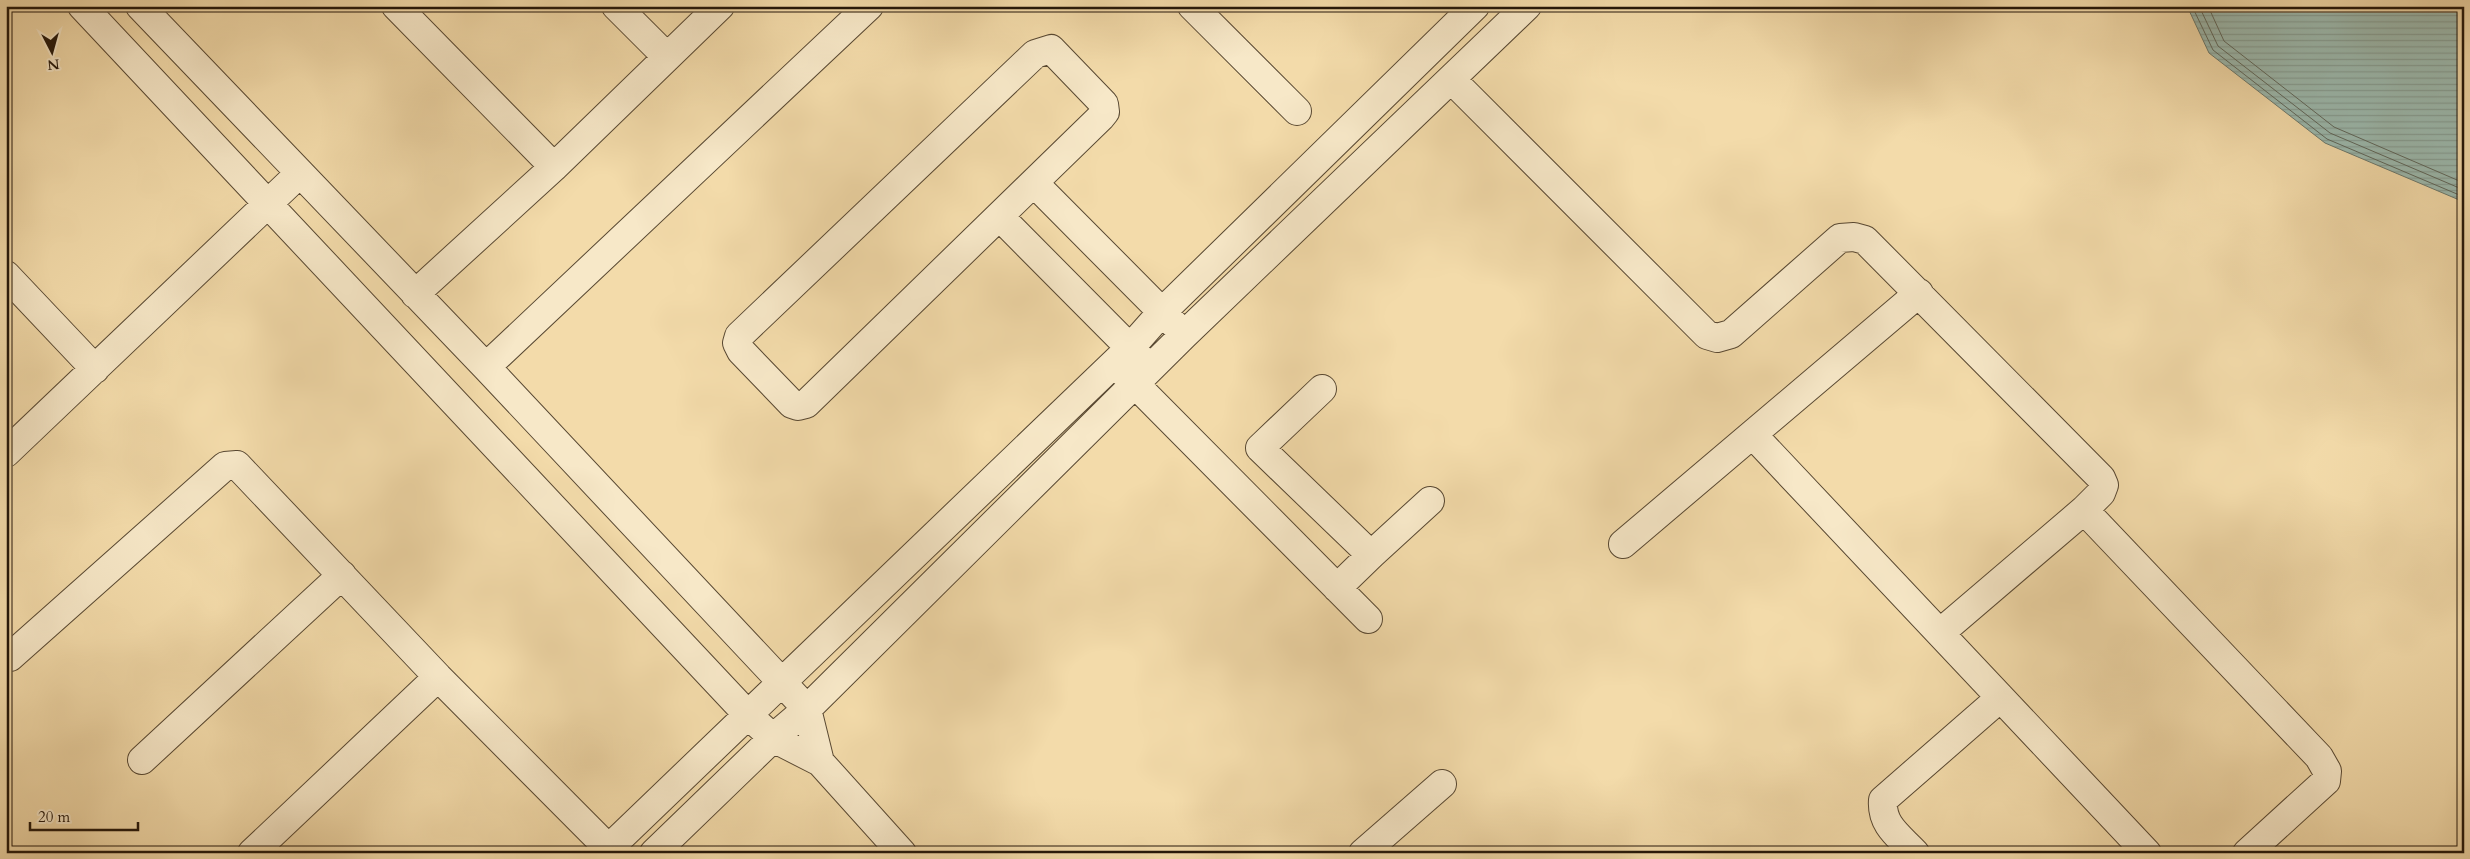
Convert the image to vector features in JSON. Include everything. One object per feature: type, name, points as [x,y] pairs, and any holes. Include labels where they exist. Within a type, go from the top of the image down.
[{"type":"street","points":[[82,6],[749,716],[773,738],[820,762],[902,853]]},
{"type":"street","points":[[140,6],[486,368],[807,709],[820,762]]},
{"type":"street","points":[[396,6],[554,167]]},
{"type":"street","points":[[616,6],[667,57]]},
{"type":"street","points":[[415,294],[554,167],[720,6]]},
{"type":"street","points":[[486,368],[869,6]]},
{"type":"street","points":[[1192,6],[1297,111]]},
{"type":"street","points":[[10,657],[225,466],[238,465],[438,677],[606,851],[749,716],[1122,355],[1162,312],[1475,6]]},
{"type":"street","points":[[654,853],[773,738],[807,709],[1184,335],[1526,6]]},
{"type":"street","points":[[1052,49],[1104,104],[1105,112],[1000,217],[806,404],[798,406],[792,404],[742,351],[737,343],[739,336],[1035,54],[1052,49]]},
{"type":"street","points":[[1451,79],[1707,335],[1717,338],[1731,334],[1840,238],[1854,237],[1865,240],[2101,478],[2104,485],[2101,493],[2084,510],[1940,633]]},
{"type":"street","points":[[6,453],[300,174]]},
{"type":"street","points":[[1034,183],[1184,335]]},
{"type":"street","points":[[1000,217],[1143,377],[1228,477],[1368,619]]},
{"type":"street","points":[[6,275],[95,369]]},
{"type":"street","points":[[1623,544],[1919,293]]},
{"type":"street","points":[[1228,477],[1322,389]]},
{"type":"street","points":[[1753,435],[2147,853]]},
{"type":"street","points":[[1260,448],[1371,555]]},
{"type":"street","points":[[1337,588],[1430,501]]},
{"type":"street","points":[[2084,510],[2319,757],[2327,771],[2326,781],[2247,853]]},
{"type":"street","points":[[142,760],[342,574]]},
{"type":"street","points":[[252,853],[438,677]]},
{"type":"street","points":[[1914,853],[1886,822],[1882,812],[1883,800],[2000,698]]},
{"type":"street","points":[[1363,853],[1442,784]]},
{"type":"water","points":[[2187,6],[2464,6],[2464,202],[2325,143],[2209,53]]}]
